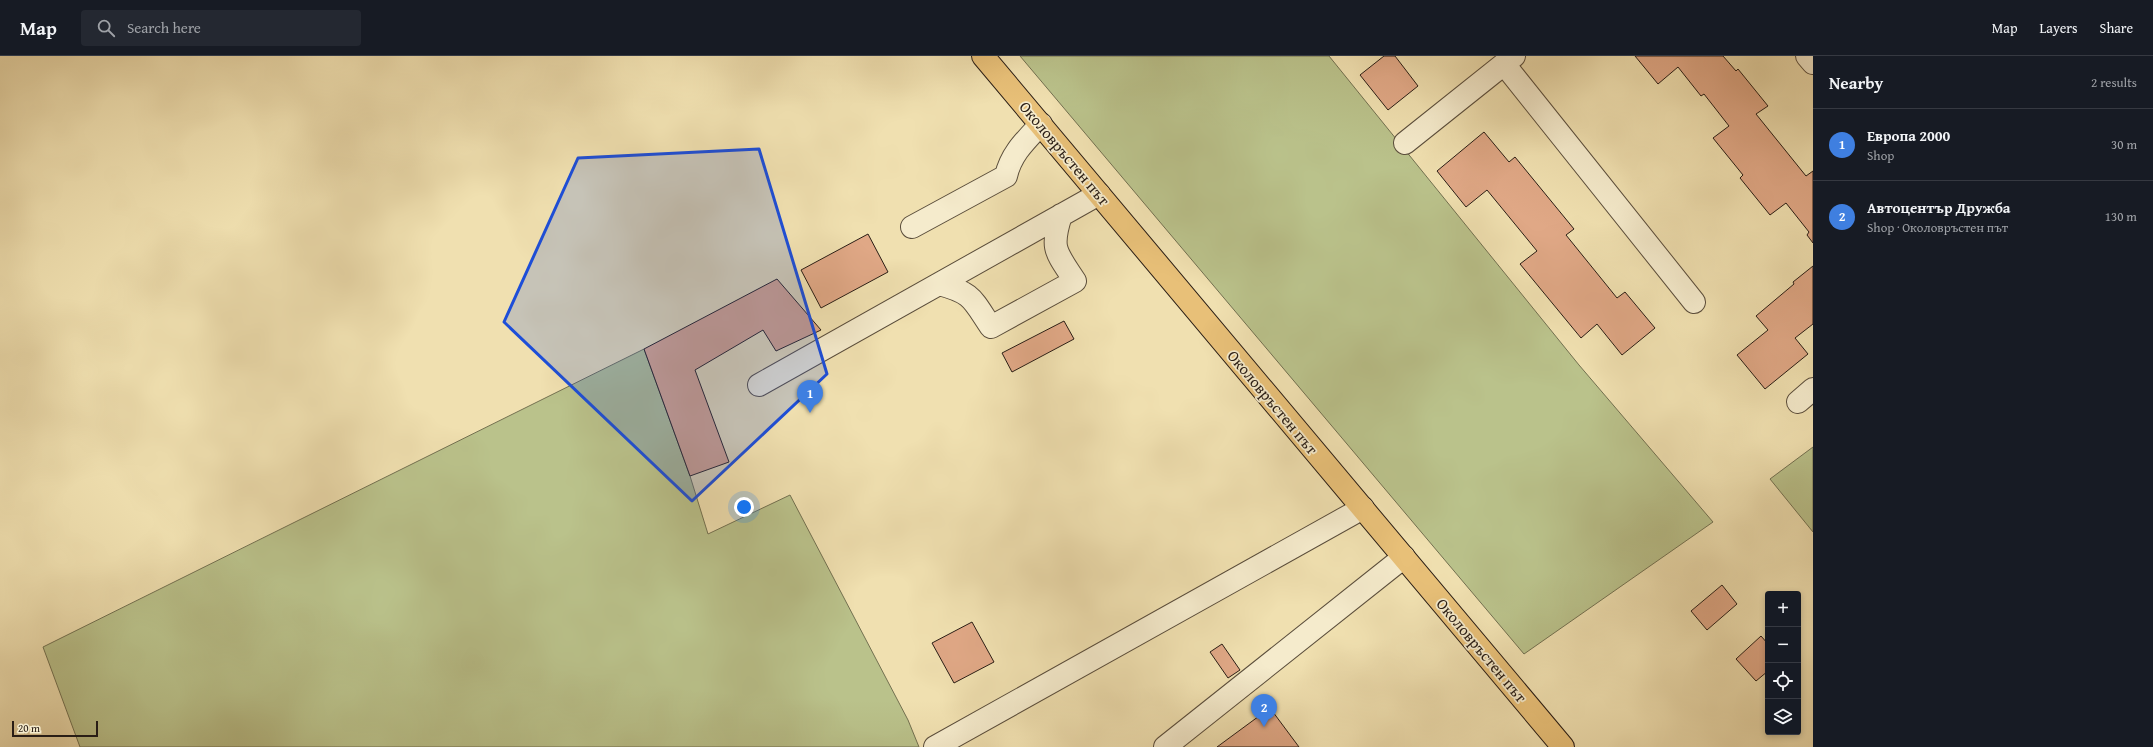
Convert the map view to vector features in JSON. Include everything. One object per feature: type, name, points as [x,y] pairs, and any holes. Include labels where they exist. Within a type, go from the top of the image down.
[{"type":"main road","name":"Околовръстен път","points":[[984,56],[1563,747]]},
{"type":"lane","points":[[1807,56],[1813,63]]},
{"type":"lane","points":[[1405,143],[1509,60],[1694,302]]},
{"type":"lane","points":[[912,227],[1006,176],[1009,162],[1016,151],[1041,124]]},
{"type":"lane","points":[[759,385],[1099,194]]},
{"type":"lane","points":[[939,284],[959,289],[969,295],[991,327],[1075,281],[1055,250],[1056,232],[1061,215]]},
{"type":"lane","points":[[935,747],[1363,508]]},
{"type":"lane","points":[[1166,747],[1404,558]]},
{"type":"highlighted area","points":[[759,149],[827,374],[692,501],[504,322],[578,158]]},
{"type":"green space","points":[[1020,56],[1329,56],[1579,365],[1713,522],[1524,654]]},
{"type":"green space","points":[[644,349],[690,476],[708,534],[790,495],[908,720],[919,747],[80,747],[43,647]]},
{"type":"green space","points":[[1813,447],[1813,532],[1770,479]]},
{"type":"building","points":[[1384,56],[1395,56],[1418,86],[1388,110],[1360,75]]},
{"type":"building","points":[[1635,56],[1723,56],[1736,71],[1738,69],[1768,106],[1756,114],[1806,176],[1813,171],[1813,243],[1807,235],[1809,232],[1786,203],[1770,215],[1740,178],[1743,175],[1713,138],[1729,126],[1704,94],[1701,96],[1678,67],[1658,84]]},
{"type":"building","points":[[1484,132],[1509,162],[1515,157],[1574,229],[1566,235],[1617,298],[1625,292],[1655,328],[1622,355],[1597,324],[1581,338],[1520,264],[1537,251],[1487,190],[1466,207],[1437,171]]},
{"type":"building","points":[[868,234],[888,272],[821,308],[801,270]]},
{"type":"building","points":[[1813,266],[1813,324],[1795,338],[1808,354],[1765,389],[1737,355],[1768,330],[1756,316]]},
{"type":"building","points":[[777,279],[821,330],[776,351],[763,330],[695,370],[729,462],[690,476],[644,349]]},
{"type":"building","points":[[1064,321],[1074,339],[1012,372],[1002,353]]},
{"type":"building","points":[[1722,585],[1737,604],[1707,630],[1691,611]]},
{"type":"building","points":[[972,622],[994,662],[954,683],[932,643]]},
{"type":"building","points":[[1761,636],[1765,641],[1765,674],[1756,681],[1736,659]]},
{"type":"building","points":[[1222,644],[1240,670],[1228,678],[1210,652]]},
{"type":"building","points":[[1270,708],[1299,747],[1217,747]]},
{"type":"place","name":"Европа 2000","points":[[810,413]]},
{"type":"place","name":"Автоцентър Дружба","points":[[1264,727]]}]
